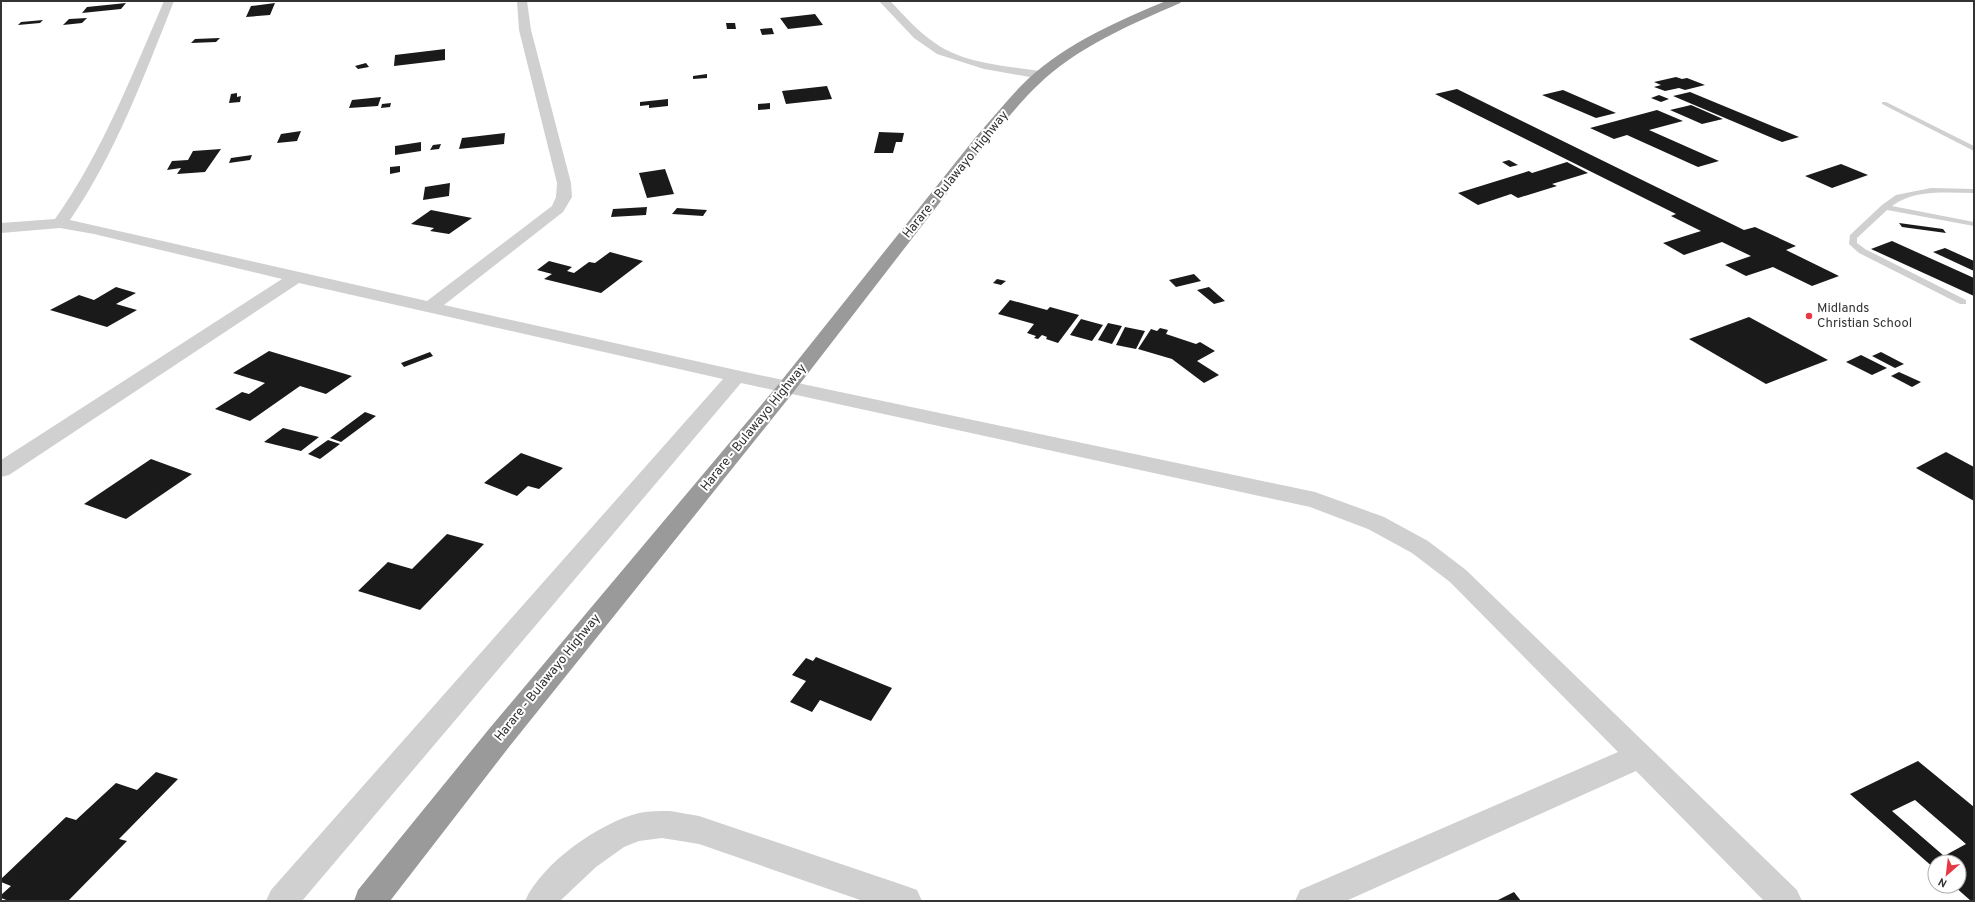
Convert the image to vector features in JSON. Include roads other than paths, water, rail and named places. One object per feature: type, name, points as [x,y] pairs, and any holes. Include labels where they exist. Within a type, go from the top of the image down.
[{"type":"highway","name":"Harare - Bulawayo Highway","points":[[370,901],[435,816],[787,386],[980,141],[1041,75],[1093,39],[1125,23],[1176,1]]},
{"type":"street","points":[[60,223],[82,190],[132,90],[169,1]]},
{"type":"street","points":[[432,306],[558,209],[564,197],[564,183],[525,30],[522,1]]},
{"type":"street","points":[[884,1],[932,46],[955,57],[988,66],[1041,75]]},
{"type":"street","points":[[1,228],[60,223],[94,229],[296,277],[432,306],[736,376],[1315,500],[1376,523],[1420,547],[1458,576],[1786,901]]},
{"type":"street","points":[[1,470],[296,277]]},
{"type":"street","points":[[282,901],[736,376]]},
{"type":"street","points":[[1311,901],[1640,756]]},
{"type":"street","points":[[541,901],[550,888],[580,861],[613,838],[639,827],[675,824],[699,830],[906,901]]},
{"type":"lane","points":[[1884,103],[1974,149]]},
{"type":"lane","points":[[1963,302],[1862,252],[1853,244],[1853,237],[1885,207],[1899,197],[1931,190],[1974,191]]},
{"type":"lane","points":[[1885,207],[1974,224]]},
{"type":"place","name":"Midlands Christian School","points":[[1809,316]]}]
